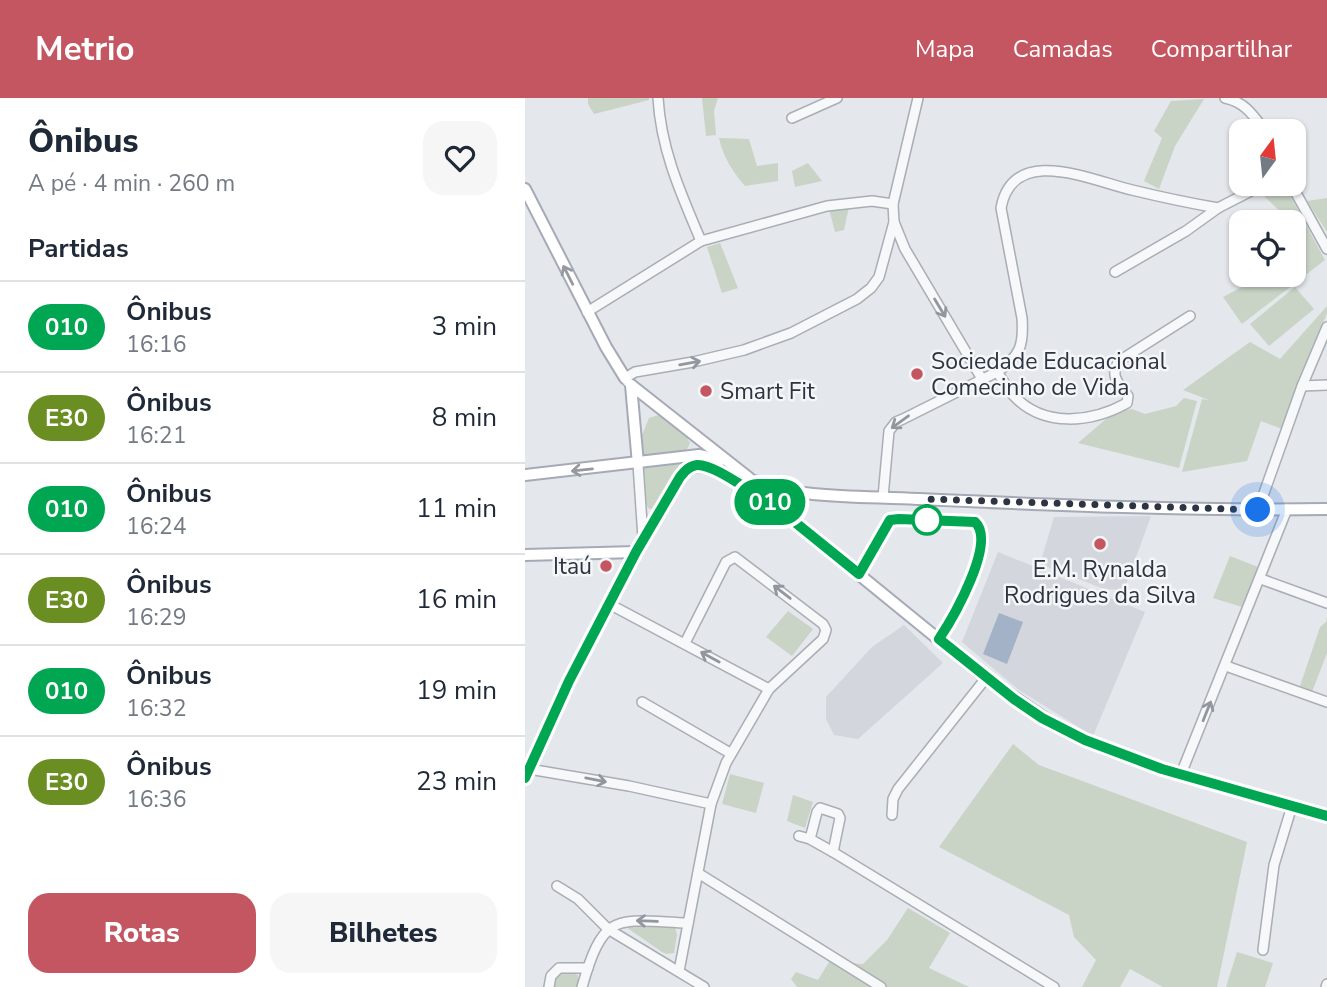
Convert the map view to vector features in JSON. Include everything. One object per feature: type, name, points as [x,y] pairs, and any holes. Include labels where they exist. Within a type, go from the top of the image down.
[{"type":"main road","points":[[525,189],[587,312],[628,382],[727,462],[749,478],[772,488],[1021,504],[1258,510],[1327,509]]},
{"type":"main road","points":[[628,382],[638,464]]},
{"type":"main road","points":[[525,475],[699,456],[727,462]]},
{"type":"main road","points":[[527,774],[564,691],[611,605],[636,552],[680,477],[693,466],[708,467],[770,502]]},
{"type":"main road","points":[[749,478],[770,502],[986,678],[1030,710],[1071,734],[1106,749],[1181,774],[1327,816]]},
{"type":"main road","points":[[525,555],[636,552]]},
{"type":"street","points":[[658,98],[673,176],[701,241]]},
{"type":"street","points":[[792,118],[837,98]]},
{"type":"street","points":[[628,382],[635,372],[718,357],[791,333],[857,299],[871,288],[879,277],[894,222],[893,204],[918,98]]},
{"type":"street","points":[[1225,98],[1236,100],[1248,108],[1256,119]]},
{"type":"street","points":[[883,497],[891,427],[997,372],[1008,365],[1018,352],[1023,335],[1022,318],[1001,218],[1002,200],[1017,179],[1033,172],[1063,171],[1146,194],[1218,208]]},
{"type":"street","points":[[1115,272],[1241,196]]},
{"type":"street","points":[[1298,196],[1327,249]]},
{"type":"street","points":[[587,312],[701,241],[827,206],[872,201],[893,204]]},
{"type":"street","points":[[894,222],[905,249],[982,379]]},
{"type":"street","points":[[885,256],[905,249]]},
{"type":"street","points":[[997,372],[1014,396],[1040,413],[1064,421],[1090,417],[1127,403],[1128,396],[1114,376],[1119,361],[1190,316]]},
{"type":"street","points":[[1258,510],[1302,386],[1327,327]]},
{"type":"street","points":[[1302,386],[1327,385]]},
{"type":"street","points":[[638,464],[643,540]]},
{"type":"street","points":[[1181,774],[1287,509]]},
{"type":"street","points":[[679,971],[711,804],[730,752],[769,689],[823,639],[826,633],[823,624],[738,558],[732,557],[726,562],[685,643]]},
{"type":"street","points":[[1261,579],[1327,603]]},
{"type":"street","points":[[611,605],[769,689]]},
{"type":"street","points":[[1226,666],[1327,702]]},
{"type":"street","points":[[892,815],[893,799],[898,789],[986,678]]},
{"type":"street","points":[[642,702],[730,752]]},
{"type":"street","points":[[527,774],[617,784],[711,804]]},
{"type":"street","points":[[1263,950],[1274,865],[1292,806]]},
{"type":"street","points":[[810,839],[820,808],[838,814],[840,818],[833,852]]},
{"type":"street","points":[[799,836],[833,852],[1054,987]]},
{"type":"street","points":[[698,873],[881,987]]},
{"type":"street","points":[[557,886],[578,900],[608,929],[704,987]]},
{"type":"street","points":[[582,987],[596,945],[608,929],[629,920],[688,923]]},
{"type":"street","points":[[549,987],[551,976],[559,968],[588,968]]},
{"type":"shaded area","points":[[1151,516],[1124,590],[1104,589],[1040,564],[1054,517]]},
{"type":"shaded area","points":[[998,552],[1145,612],[1093,736],[1019,690],[962,642]]},
{"type":"shaded area","points":[[904,625],[943,663],[858,739],[834,735],[826,719],[826,697],[872,647]]},
{"type":"green space","points":[[588,98],[649,100],[594,114],[588,104]]},
{"type":"green space","points":[[702,98],[718,98],[714,111],[716,135],[706,136]]},
{"type":"green space","points":[[1204,99],[1175,146],[1159,189],[1144,181],[1162,138],[1154,131],[1171,101]]},
{"type":"green space","points":[[719,138],[749,139],[757,166],[778,163],[778,181],[745,186],[729,164]]},
{"type":"green space","points":[[808,163],[822,181],[795,187],[792,171]]},
{"type":"green space","points":[[1264,196],[1290,196],[1298,210],[1279,210]]},
{"type":"green space","points":[[1327,198],[1327,232],[1307,201]]},
{"type":"green space","points":[[849,207],[844,230],[835,232],[829,209]]},
{"type":"green space","points":[[1306,225],[1325,260],[1306,275]]},
{"type":"green space","points":[[720,243],[738,288],[722,293],[707,247]]},
{"type":"green space","points":[[1242,287],[1290,287],[1242,324],[1223,297]]},
{"type":"green space","points":[[1295,287],[1314,309],[1269,346],[1250,324]]},
{"type":"green space","points":[[1327,306],[1327,313],[1282,429],[1261,421],[1247,461],[1182,472],[1202,399],[1209,400],[1183,390],[1250,342],[1280,359]]},
{"type":"green space","points":[[1184,398],[1197,401],[1179,468],[1078,443],[1113,413],[1132,409],[1145,414],[1176,406]]},
{"type":"green space","points":[[659,415],[685,435],[690,443],[654,510],[648,508],[646,503],[642,435],[649,418]]},
{"type":"green space","points":[[1230,556],[1258,567],[1242,607],[1213,598]]},
{"type":"green space","points":[[788,611],[813,629],[792,656],[766,637]]},
{"type":"green space","points":[[1327,617],[1327,653],[1312,692],[1300,686],[1320,627]]},
{"type":"green space","points":[[1013,744],[1039,765],[1247,842],[1217,987],[1163,987],[1130,969],[1120,987],[1082,987],[1096,960],[1074,937],[1069,915],[939,847]]},
{"type":"green space","points":[[730,774],[764,783],[756,813],[722,804]]},
{"type":"green space","points":[[793,795],[813,802],[805,828],[787,821]]},
{"type":"green space","points":[[908,908],[950,933],[929,968],[969,987],[797,987],[791,979],[796,972],[818,980],[829,962],[863,964],[887,940]]},
{"type":"green space","points":[[623,925],[675,927],[677,935],[674,953],[662,952]]},
{"type":"green space","points":[[1237,952],[1273,963],[1265,987],[1226,987]]},
{"type":"green space","points":[[557,975],[578,975],[578,987],[554,987]]},
{"type":"water","points":[[999,613],[1023,622],[1007,664],[983,654]]},
{"type":"bus line","name":"010","points":[[525,778],[569,681],[611,605],[636,552],[680,477],[687,469],[698,465],[714,469],[770,502],[859,574],[890,520],[975,522],[981,532],[979,554],[965,590],[939,639],[1014,699],[1071,734],[1106,749],[1181,774],[1327,816]]},
{"type":"place","name":"Sociedade Educacional Comecinho de Vida","points":[[917,374]]},
{"type":"place","name":"Smart Fit","points":[[706,391]]},
{"type":"place","name":"E.M. Rynalda Rodrigues da Silva","points":[[1100,544]]},
{"type":"place","name":"Itaú","points":[[606,566]]},
{"type":"route","points":[[927,520],[927,499],[1258,510]]}]
